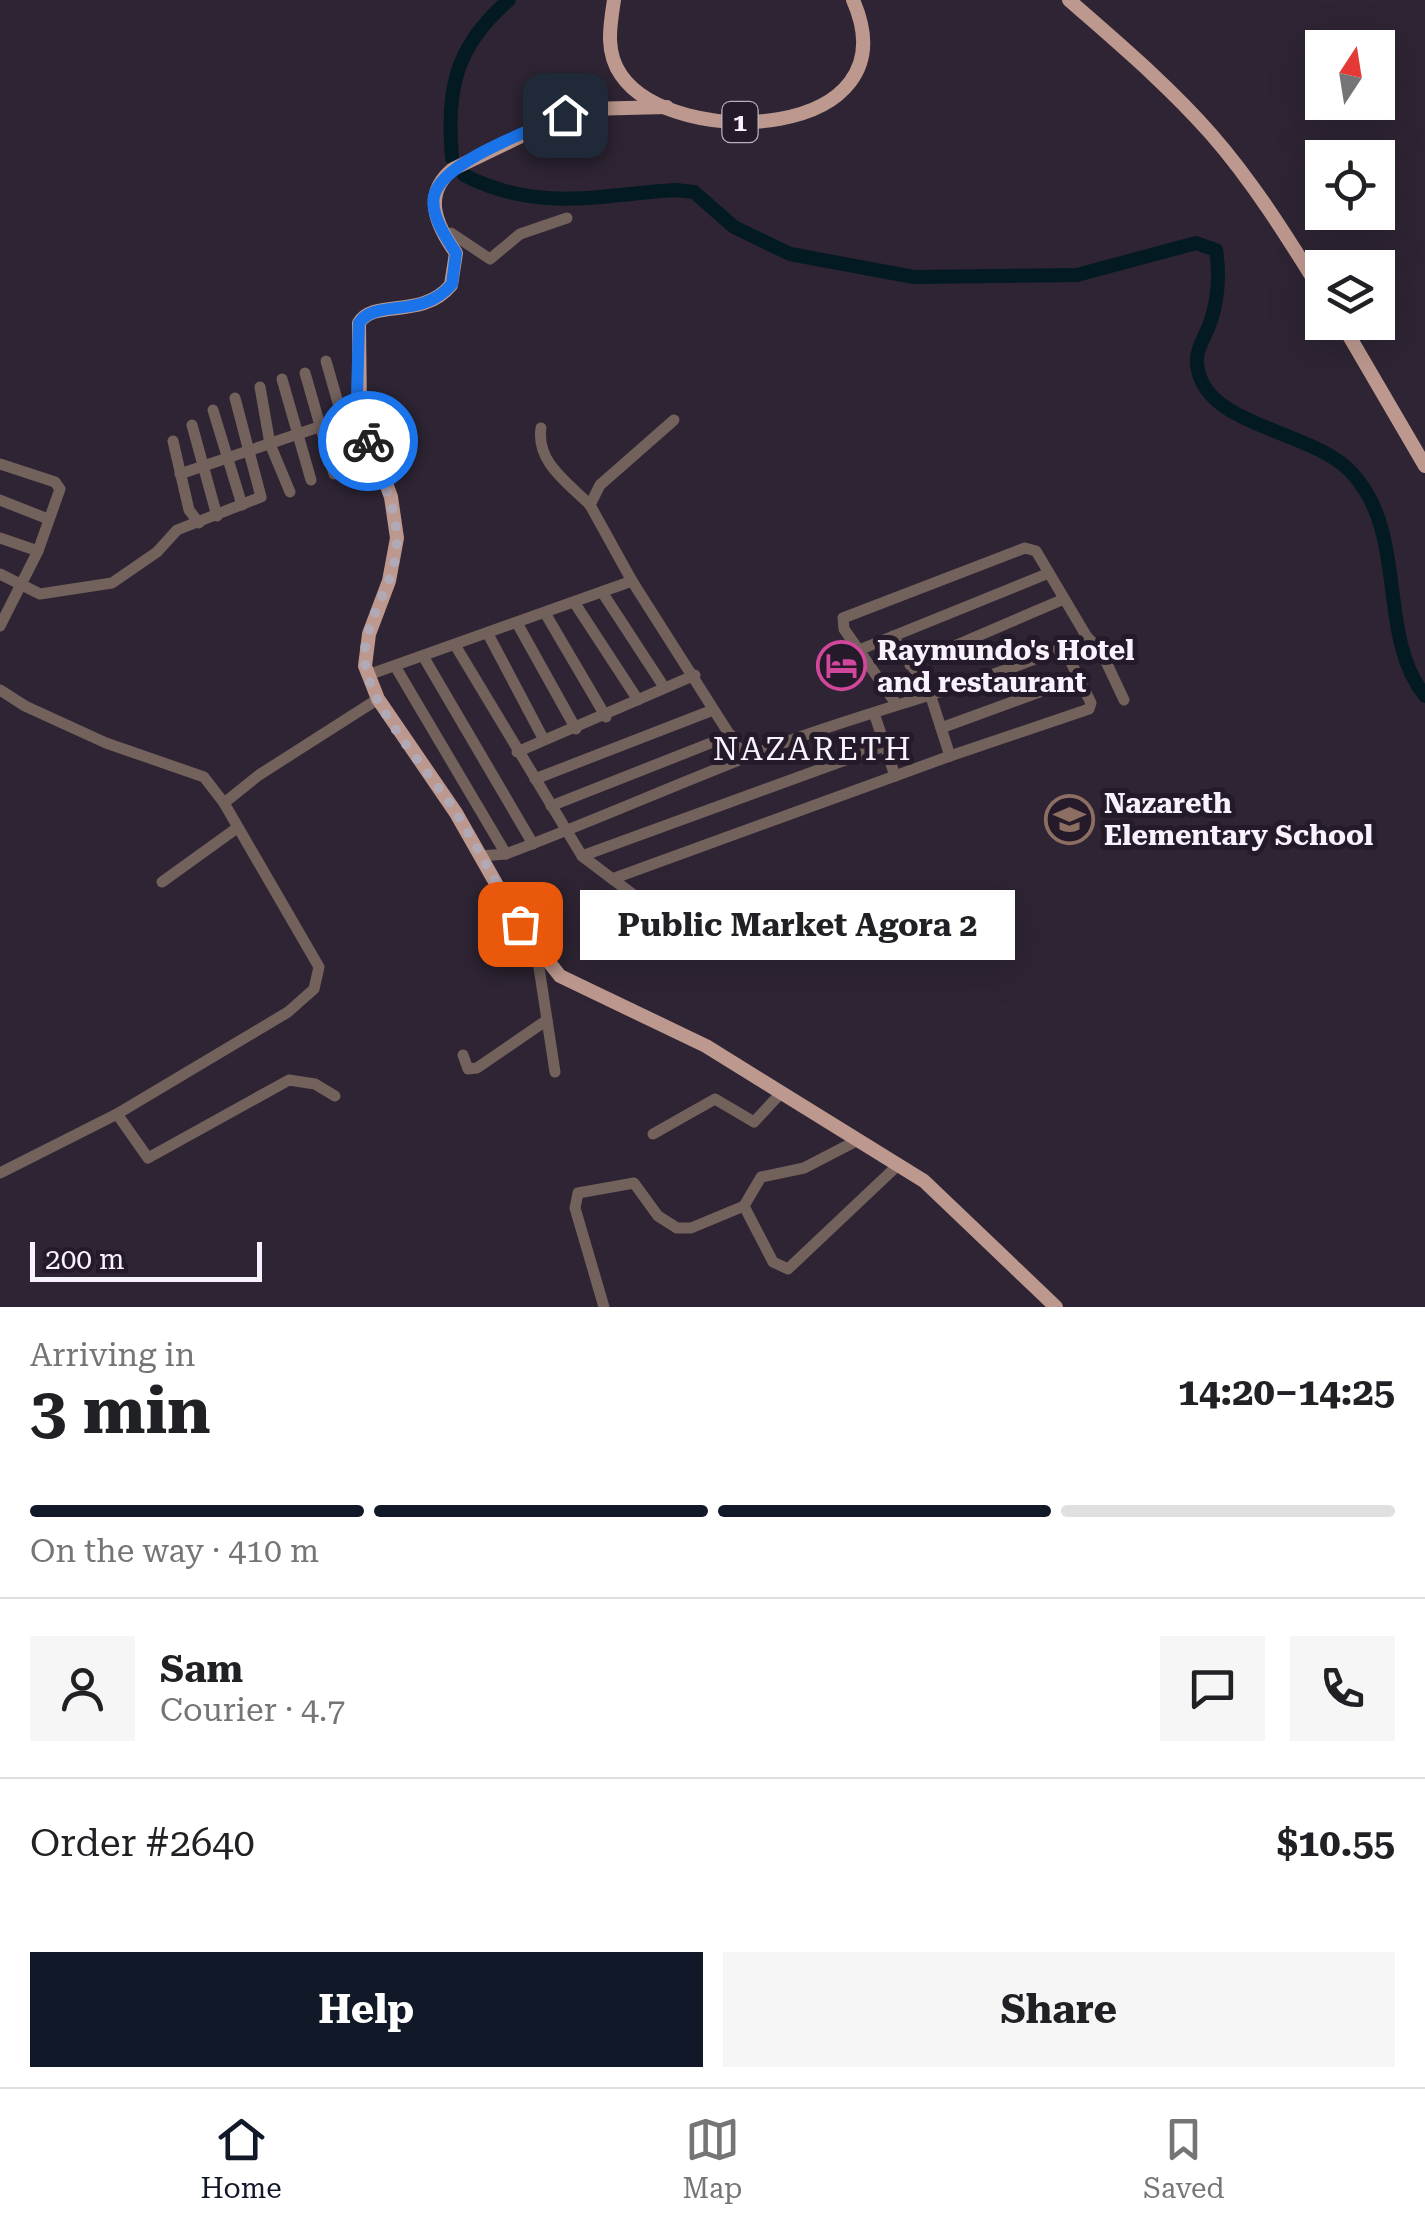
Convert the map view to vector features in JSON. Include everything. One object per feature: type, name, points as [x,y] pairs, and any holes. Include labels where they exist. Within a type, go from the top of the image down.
[{"type":"main road","name":"1","points":[[614,0],[609,43],[620,74],[640,92],[668,106],[754,122],[780,119],[822,104],[848,86],[861,66],[866,37],[854,0]]},
{"type":"main road","points":[[1069,0],[1145,66],[1213,136],[1274,217],[1305,266]]},
{"type":"main road","points":[[668,106],[586,109],[565,115],[453,169],[440,180],[432,200],[444,237],[457,260],[452,284],[442,296],[416,308],[372,311],[359,323],[360,413],[391,497],[397,538],[389,581],[365,648],[368,675],[378,699],[536,948],[560,976],[706,1046],[898,1165],[944,1199],[1056,1307]]},
{"type":"main road","points":[[1352,340],[1425,466]]},
{"type":"street","points":[[444,237],[451,232],[490,258],[520,234],[567,218]]},
{"type":"street","points":[[326,361],[357,469]]},
{"type":"street","points":[[306,374],[334,474]]},
{"type":"street","points":[[282,379],[311,480]]},
{"type":"street","points":[[260,387],[270,444],[290,492]]},
{"type":"street","points":[[0,574],[22,581],[40,594],[112,583],[157,552],[177,530],[261,497],[236,398]]},
{"type":"street","points":[[213,410],[242,505]]},
{"type":"street","points":[[180,474],[296,438],[360,413]]},
{"type":"street","points":[[590,505],[600,486],[674,420]]},
{"type":"street","points":[[192,425],[217,516]]},
{"type":"street","points":[[541,428],[538,447],[544,457],[590,505],[632,581],[746,759]]},
{"type":"street","points":[[174,440],[189,510],[199,524]]},
{"type":"street","points":[[0,464],[60,486],[38,551],[2,618]]},
{"type":"street","points":[[0,500],[48,519]]},
{"type":"street","points":[[0,538],[38,551]]},
{"type":"street","points":[[897,705],[842,624],[846,615],[1025,548],[1036,551],[1087,637],[1101,651],[1124,700]]},
{"type":"street","points":[[859,650],[1049,573]]},
{"type":"street","points":[[368,675],[632,581]]},
{"type":"street","points":[[602,592],[664,687]]},
{"type":"street","points":[[910,664],[1064,599]]},
{"type":"street","points":[[574,602],[638,700]]},
{"type":"street","points":[[545,613],[606,717]]},
{"type":"street","points":[[516,623],[576,730]]},
{"type":"street","points":[[488,634],[544,740]]},
{"type":"street","points":[[893,636],[930,694],[950,756]]},
{"type":"street","points":[[480,856],[506,854],[746,759],[1087,637]]},
{"type":"street","points":[[455,646],[582,856],[635,896],[651,918]]},
{"type":"street","points":[[612,879],[1089,709],[1091,703],[1064,648]]},
{"type":"street","points":[[424,656],[533,844]]},
{"type":"street","points":[[394,666],[506,854]]},
{"type":"street","points":[[518,752],[606,717],[695,675]]},
{"type":"street","points":[[940,728],[1078,678]]},
{"type":"street","points":[[0,690],[25,706],[106,742],[204,777],[224,803],[319,967],[318,982],[288,1012],[118,1114],[0,1173]]},
{"type":"street","points":[[224,803],[259,775],[378,699]]},
{"type":"street","points":[[535,779],[712,710]]},
{"type":"street","points":[[874,712],[895,776]]},
{"type":"street","points":[[552,806],[731,736]]},
{"type":"street","points":[[582,856],[884,746]]},
{"type":"street","points":[[162,882],[238,828]]},
{"type":"street","points":[[536,948],[555,1072]]},
{"type":"street","points":[[463,1056],[468,1069],[478,1068],[547,1020]]},
{"type":"street","points":[[118,1114],[148,1158],[289,1080],[315,1084],[335,1096]]},
{"type":"street","points":[[653,1134],[715,1098],[754,1122],[781,1092]]},
{"type":"street","points":[[604,1307],[574,1208],[578,1193],[634,1183],[658,1216],[683,1228],[703,1224],[744,1206],[761,1177],[804,1168],[858,1140]]},
{"type":"street","points":[[744,1206],[772,1262],[788,1269],[898,1165]]},
{"type":"waterway","points":[[452,158],[451,111],[458,71],[476,35],[509,0]]},
{"type":"waterway","points":[[464,175],[491,187],[542,198],[694,192],[734,227],[790,254],[914,277],[1077,275],[1196,243],[1216,250],[1216,298],[1197,356],[1200,377],[1210,394],[1226,408],[1315,448],[1352,473],[1381,525],[1401,644],[1410,671],[1425,696]]},
{"type":"way so far","points":[[368,441],[391,497],[397,538],[389,581],[368,634],[365,666],[378,699],[437,783],[520,924]]},
{"type":"place","name":"Raymundo's Hotel and restaurant","points":[[842,666]]},
{"type":"place","name":"Nazareth Elementary School","points":[[1069,819]]},
{"type":"place","name":"Public Market Agora 2","points":[[520,924]]},
{"type":"district","name":"NAZARETH","points":[[813,749]]},
{"type":"route","points":[[368,441],[357,396],[359,323],[372,311],[429,304],[442,296],[456,273],[456,253],[444,237],[432,200],[440,180],[476,157],[565,115]]}]
